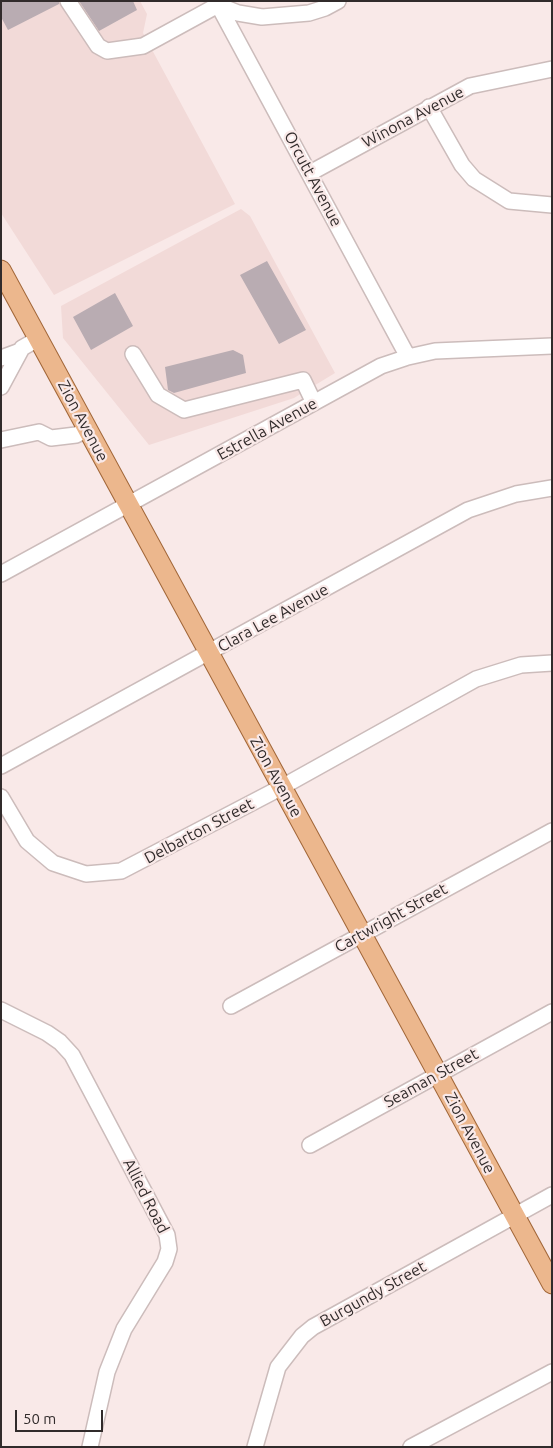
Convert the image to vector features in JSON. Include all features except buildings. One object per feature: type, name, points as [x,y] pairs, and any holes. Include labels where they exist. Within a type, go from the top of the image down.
[{"type":"main road","name":"Zion Avenue","points":[[1,270],[552,1284]]},
{"type":"street","points":[[68,1],[98,46],[106,51],[143,46],[158,40],[217,3],[238,12],[262,17],[309,13],[338,1]]},
{"type":"street","name":"Orcutt Avenue","points":[[217,3],[408,357]]},
{"type":"street","name":"Winona Avenue","points":[[310,174],[470,86],[552,69]]},
{"type":"street","points":[[429,108],[462,165],[474,179],[509,201],[552,205]]},
{"type":"street","points":[[1,387],[22,348],[38,339]]},
{"type":"street","name":"Estrella Avenue","points":[[1,574],[380,366],[436,351],[552,346]]},
{"type":"street","points":[[1,358],[20,351]]},
{"type":"street","points":[[133,354],[158,395],[184,410],[303,380],[314,403]]},
{"type":"street","points":[[1,440],[38,432],[51,438],[68,436],[87,430]]},
{"type":"street","name":"Clara Lee Avenue","points":[[1,766],[209,654],[468,510],[516,494],[552,488]]},
{"type":"street","name":"Delbarton Street","points":[[1,797],[28,841],[44,857],[69,870],[98,874],[132,867],[282,787],[476,679],[521,665],[552,663]]},
{"type":"street","name":"Cartwright Street","points":[[230,1006],[552,830]]},
{"type":"street","name":"Allied Road","points":[[1,1010],[54,1037],[72,1055],[168,1235],[169,1249],[166,1262],[124,1329],[107,1372],[90,1447]]},
{"type":"street","name":"Seaman Street","points":[[310,1145],[552,1012]]},
{"type":"street","name":"Burgundy Street","points":[[256,1447],[278,1367],[302,1336],[313,1327],[552,1195]]},
{"type":"street","points":[[411,1447],[552,1372]]},
{"type":"shaded area","points":[[1,1],[140,1],[147,14],[143,33],[235,204],[54,295],[1,213]]},
{"type":"shaded area","points":[[241,209],[250,216],[335,373],[294,398],[149,445],[63,338],[61,306]]}]
